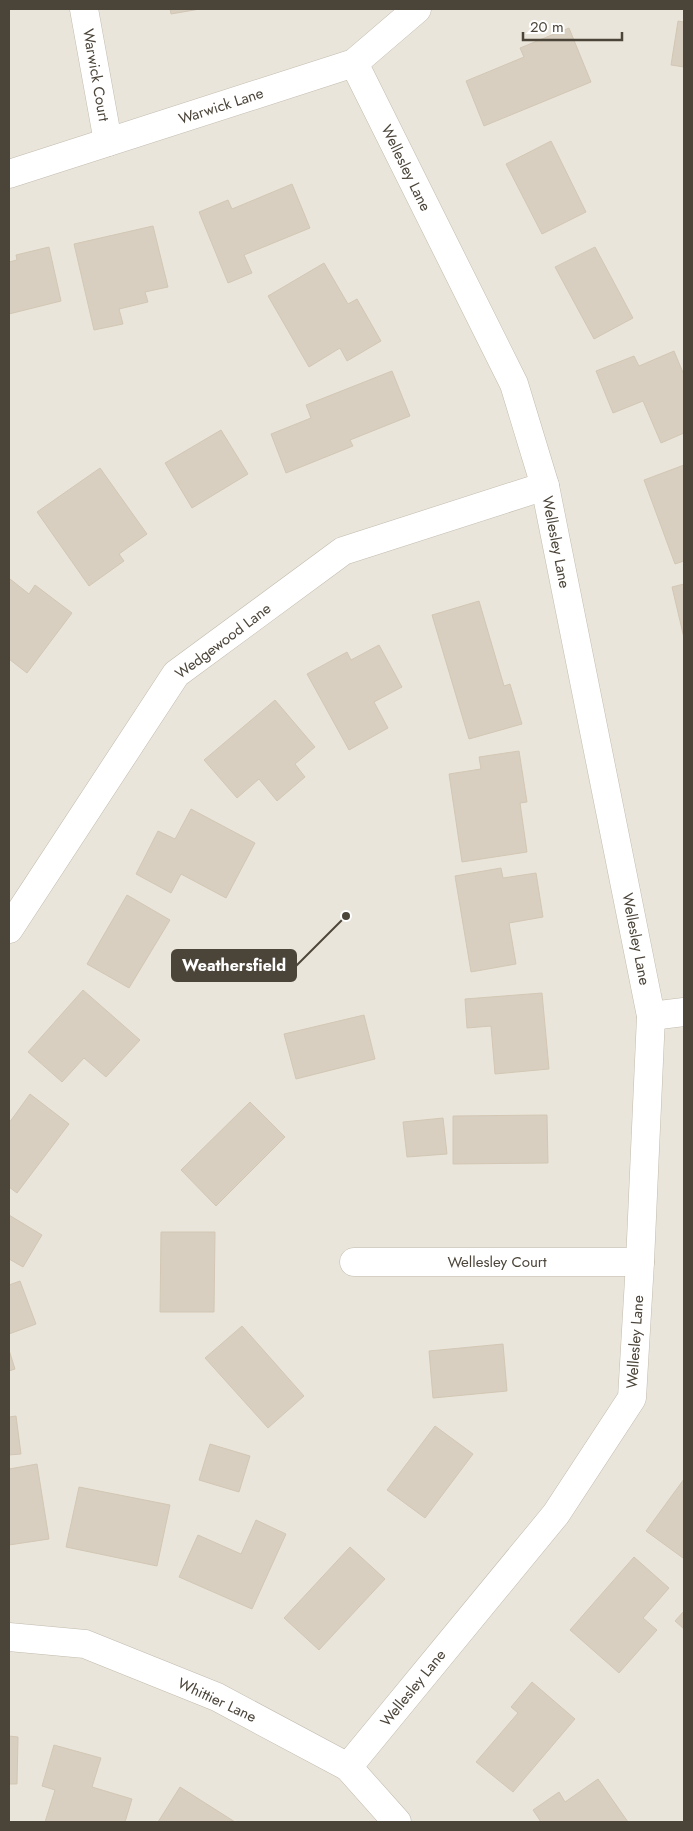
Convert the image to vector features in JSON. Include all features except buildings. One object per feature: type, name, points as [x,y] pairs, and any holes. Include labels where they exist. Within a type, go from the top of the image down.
[{"type":"street","name":"Warwick Court","points":[[84,9],[108,142]]},
{"type":"street","name":"Warwick Lane","points":[[9,174],[354,63],[417,9]]},
{"type":"street","name":"Wellesley Lane","points":[[348,1767],[556,1514],[632,1398],[651,1016],[545,486],[514,384],[354,63]]},
{"type":"street","name":"Wedgewood Lane","points":[[9,929],[176,674],[343,551],[545,486]]},
{"type":"street","points":[[651,1016],[684,1012]]},
{"type":"street","name":"Wellesley Court","points":[[354,1262],[640,1262]]},
{"type":"street","name":"Whittier Lane","points":[[9,1637],[85,1644],[217,1697],[348,1767],[397,1822]]},
{"type":"shaded area","points":[[9,9],[684,9],[684,1822],[9,1822]]},
{"type":"place","name":"Weathersfield","points":[[346,916]]}]
